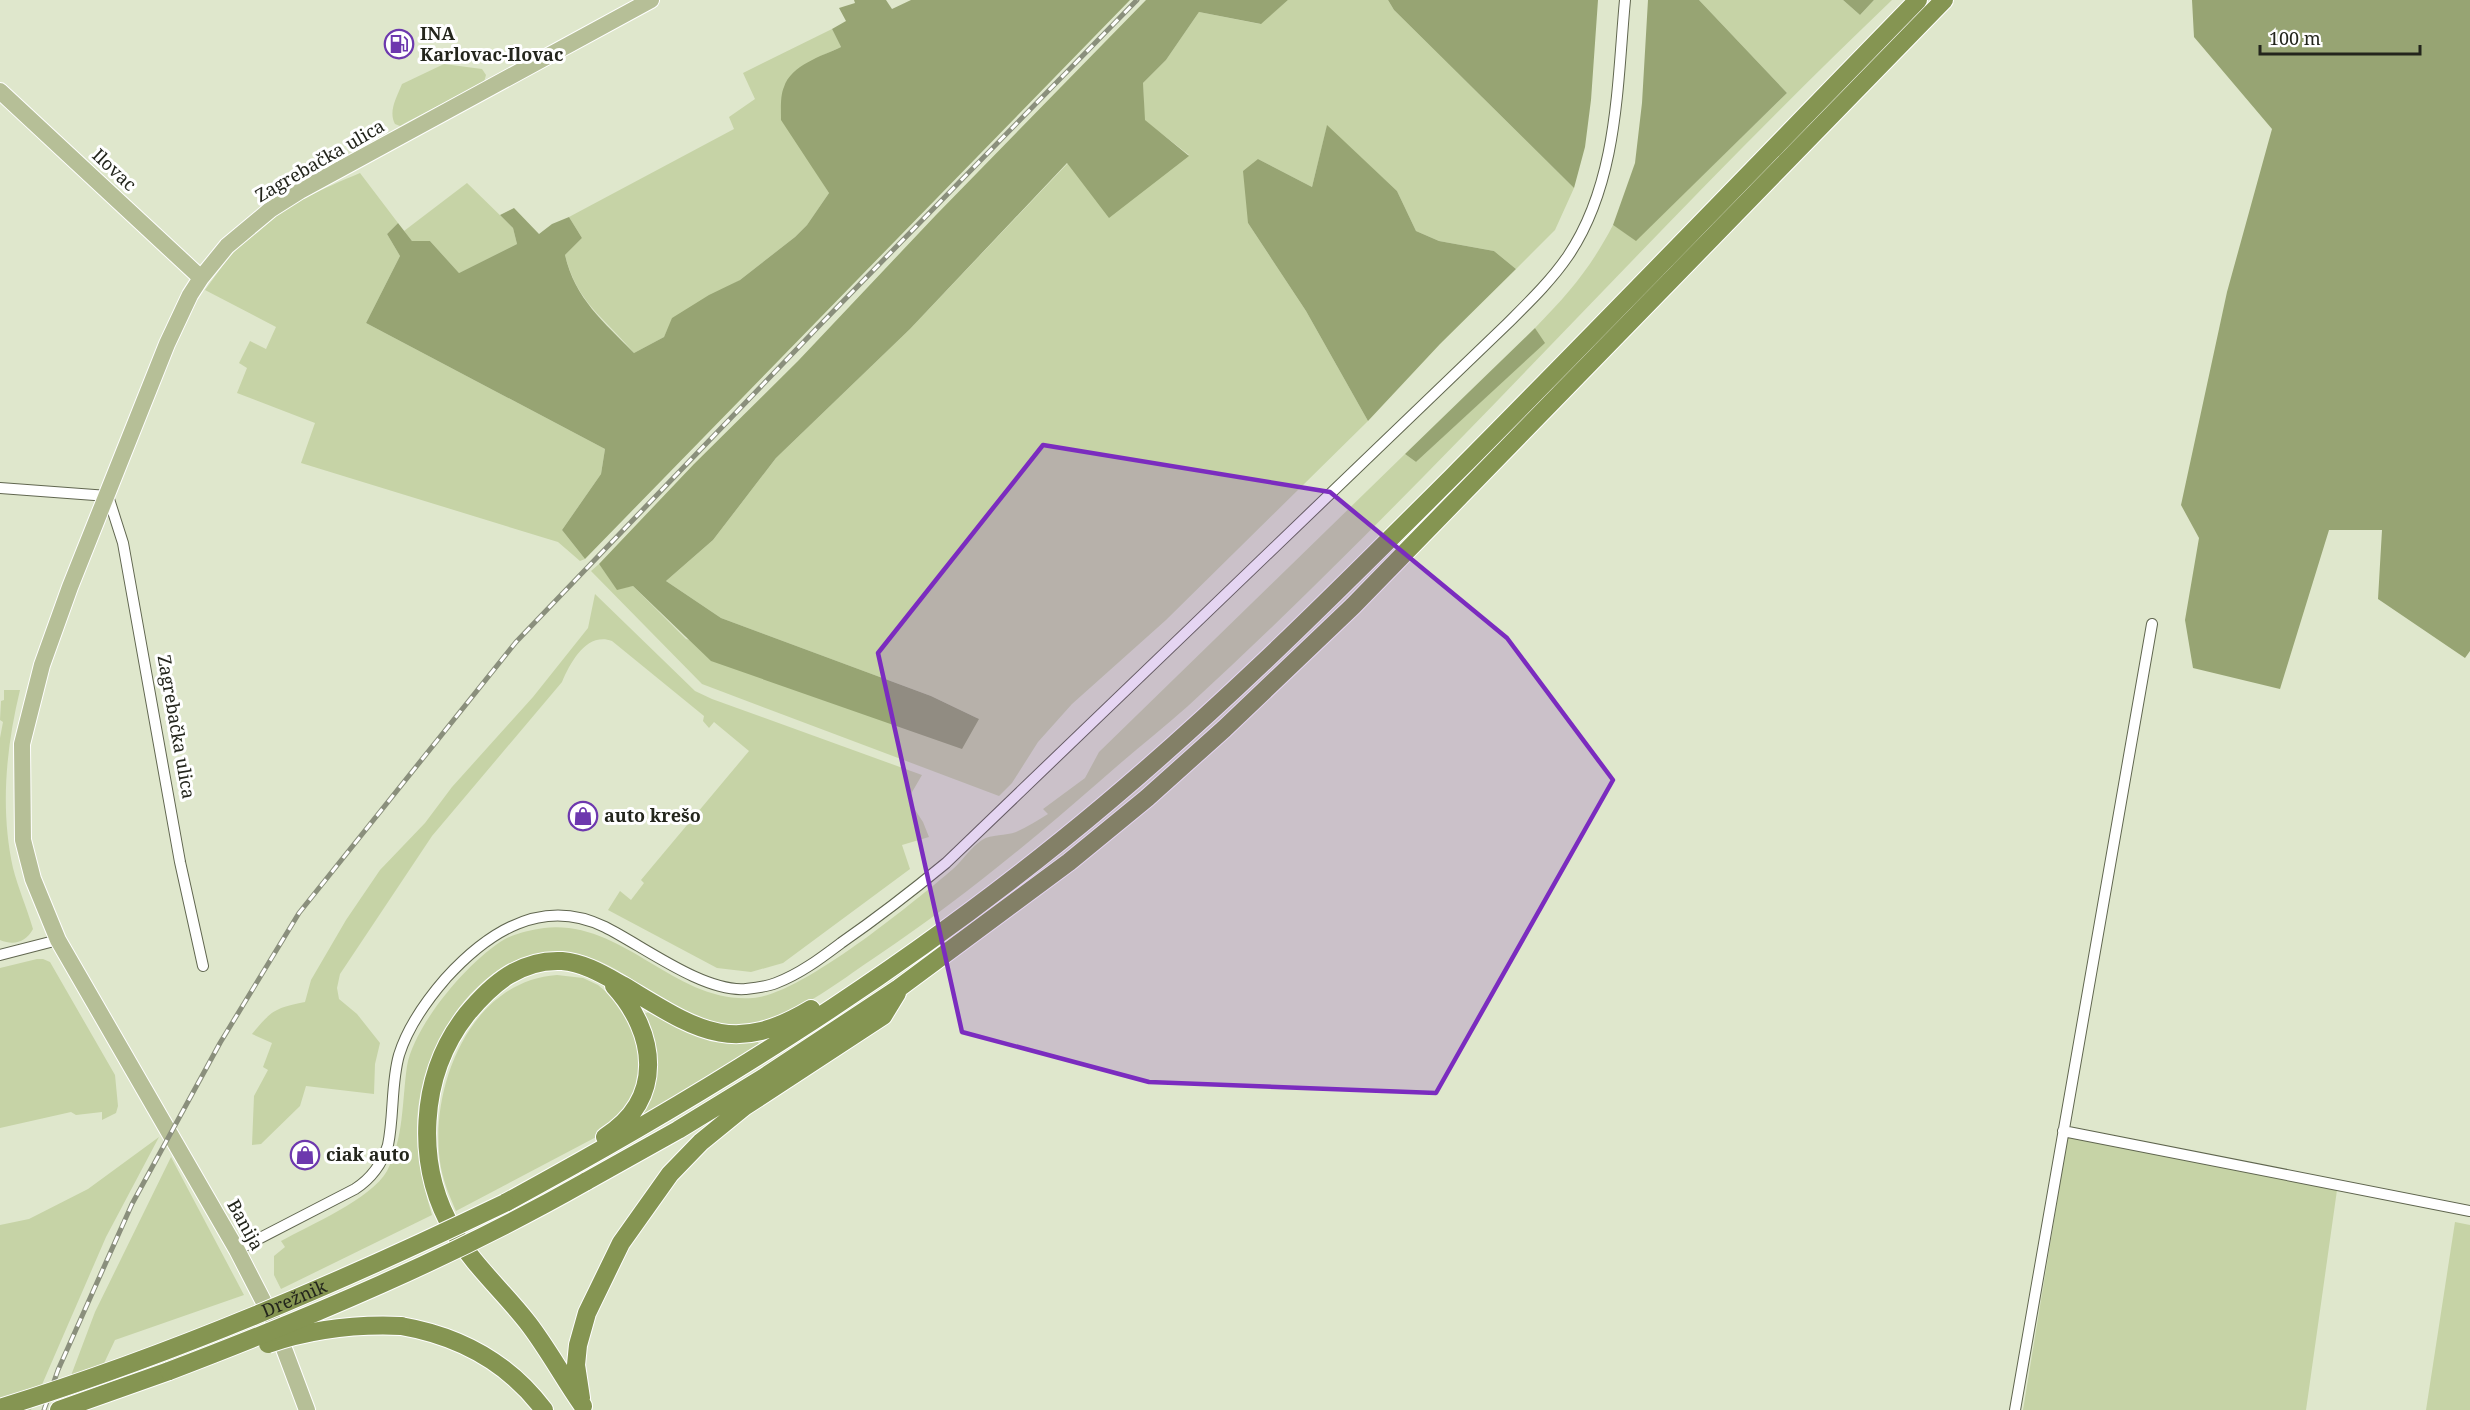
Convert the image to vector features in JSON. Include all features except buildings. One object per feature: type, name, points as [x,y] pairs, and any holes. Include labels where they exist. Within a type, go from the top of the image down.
[{"type":"highway","name":"Drežnik","points":[[0,1408],[86,1380],[277,1308],[505,1203],[576,1165],[765,1052],[919,950],[1060,843],[1217,708],[1345,584],[1494,434],[1918,0]]},
{"type":"highway","name":"Drežnik","points":[[59,1410],[170,1371],[273,1331],[396,1277],[512,1222],[678,1130],[763,1078],[899,988],[1069,862],[1147,798],[1224,729],[1353,606],[1944,0]]},
{"type":"highway","points":[[580,1409],[556,1366],[527,1323],[463,1247],[443,1211],[429,1160],[428,1109],[435,1079],[453,1036],[480,998],[500,980],[524,967],[550,961],[575,963],[605,975],[672,1016],[693,1026],[713,1033],[752,1034],[791,1021],[887,957],[919,950]]},
{"type":"highway","points":[[576,1165],[584,1150],[623,1124],[644,1092],[647,1076],[649,1059],[646,1040],[639,1022],[630,1005],[605,975]]},
{"type":"highway","points":[[580,1409],[576,1365],[587,1313],[621,1243],[644,1207],[670,1174],[701,1142],[763,1094],[883,1016],[899,988]]},
{"type":"highway","points":[[170,1371],[183,1373],[195,1371],[313,1331],[349,1326],[401,1326],[450,1338],[492,1359],[514,1376],[544,1410]]},
{"type":"main road","name":"Zagrebačka ulica","points":[[133,1068],[58,940],[33,879],[23,840],[22,744],[42,665],[70,587],[167,344],[201,278],[214,260],[270,210],[300,191],[651,0]]},
{"type":"main road","name":"Ilovac","points":[[0,91],[201,278]]},
{"type":"main road","name":"Banija","points":[[133,1068],[237,1250],[274,1322],[307,1410]]},
{"type":"street","points":[[237,1250],[355,1189],[370,1177],[384,1156],[388,1145],[398,1062],[415,1019],[452,972],[472,952],[500,931],[520,922],[540,918],[584,919],[604,927],[708,982],[742,989],[767,986],[804,969],[882,914],[946,863],[1507,324],[1538,292],[1567,256],[1599,193],[1610,145],[1624,0]]},
{"type":"street","points":[[0,488],[108,496]]},
{"type":"street","name":"Zagrebačka ulica","points":[[108,496],[123,543],[180,862],[203,966]]},
{"type":"street","points":[[2015,1410],[2152,624]]},
{"type":"street","points":[[0,955],[58,940]]},
{"type":"street","points":[[2063,1131],[2470,1211]]},
{"type":"highlighted area","points":[[1043,445],[1330,492],[1507,638],[1613,780],[1436,1093],[1149,1082],[962,1032],[878,653]]},
{"type":"green space","points":[[854,0],[886,0],[892,9],[911,0],[1130,0],[585,559],[562,530],[601,474],[605,449],[366,323],[400,256],[387,234],[398,223],[412,241],[430,241],[459,273],[517,244],[513,228],[500,215],[514,208],[539,234],[552,224],[569,217],[582,238],[565,255],[576,285],[592,309],[634,353],[664,337],[672,318],[709,295],[740,280],[795,237],[807,225],[829,193],[781,120],[781,98],[788,79],[800,67],[841,47],[832,29],[846,21],[839,8],[855,3]]},
{"type":"green space","points":[[1146,0],[1288,0],[1261,24],[1199,12],[1166,60],[1143,83],[1145,120],[1189,156],[1109,218],[1067,163],[910,329],[776,458],[713,540],[666,581],[721,618],[931,696],[979,719],[962,749],[711,661],[633,586],[617,590],[599,564]]},
{"type":"green space","points":[[1288,0],[1388,0],[1394,10],[1574,188],[1555,230],[1516,269],[1494,251],[1439,241],[1416,231],[1397,191],[1327,126],[1312,187],[1258,159],[1248,223],[1306,311],[1368,421],[1166,620],[1072,704],[1038,742],[1012,783],[999,796],[702,684],[591,571],[599,564],[617,589],[633,586],[686,639],[979,719],[931,696],[721,618],[666,581],[713,540],[776,458],[910,329],[1068,163],[1189,155],[1144,120],[1143,83],[1166,60],[1199,12],[1260,24]]},
{"type":"green space","points":[[1388,0],[1598,0],[1591,100],[1585,147],[1574,188],[1394,10]]},
{"type":"green space","points":[[1648,0],[1699,0],[1787,93],[1636,241],[1613,225],[1635,163],[1642,103]]},
{"type":"green space","points":[[1699,0],[1843,0],[1860,15],[1874,0],[1892,0],[1715,175],[1368,533],[1279,620],[1177,716],[992,872],[906,936],[812,1000],[757,1023],[738,1025],[715,1023],[695,1017],[675,1007],[619,971],[578,954],[547,952],[519,959],[493,974],[471,994],[452,1018],[437,1046],[426,1074],[419,1102],[417,1131],[421,1173],[432,1215],[281,1289],[274,1275],[274,1256],[285,1247],[281,1241],[368,1192],[387,1171],[397,1146],[402,1120],[407,1066],[420,1032],[445,995],[460,978],[475,962],[505,939],[544,928],[573,929],[599,936],[698,988],[725,996],[753,998],[774,993],[799,981],[856,945],[953,869],[982,840],[1016,832],[1048,814],[1043,809],[1085,778],[1099,752],[1405,454],[1416,462],[1544,343],[1535,328],[1578,280],[1613,225],[1636,240],[1787,93]]},
{"type":"green space","points":[[1843,0],[1874,0],[1860,15]]},
{"type":"green space","points":[[2192,0],[2470,0],[2470,651],[2465,658],[2378,599],[2382,530],[2329,530],[2280,689],[2193,668],[2185,620],[2199,538],[2181,505],[2227,292],[2272,129],[2194,37]]},
{"type":"green space","points":[[832,29],[841,47],[821,56],[796,140],[829,193],[807,225],[795,237],[740,280],[673,318],[664,337],[634,353],[584,298],[570,272],[565,255],[582,238],[569,217],[734,129],[729,117],[755,99],[743,73]]},
{"type":"green space","points":[[444,64],[482,69],[486,75],[484,82],[400,126],[395,124],[392,114],[402,84]]},
{"type":"green space","points":[[1327,125],[1397,191],[1416,231],[1439,241],[1494,251],[1516,269],[1440,344],[1368,421],[1306,311],[1248,223],[1243,171],[1258,159],[1312,187]]},
{"type":"green space","points":[[360,173],[398,223],[387,234],[400,256],[366,323],[605,449],[601,474],[562,530],[585,559],[580,561],[558,542],[301,463],[315,423],[237,393],[247,368],[239,363],[250,341],[266,349],[276,327],[205,290],[240,246],[271,218],[314,193]]},
{"type":"green space","points":[[467,183],[513,228],[517,244],[459,273],[430,241],[412,241],[404,231]]},
{"type":"green space","points":[[1535,328],[1545,343],[1416,462],[1405,454]]},
{"type":"green space","points":[[595,594],[695,691],[922,775],[908,799],[923,822],[929,837],[902,845],[910,869],[783,963],[751,972],[717,968],[608,910],[620,891],[631,900],[644,883],[641,880],[749,751],[714,722],[709,728],[703,721],[704,716],[612,641],[603,639],[595,641],[588,644],[575,657],[562,682],[432,836],[340,974],[337,988],[339,999],[357,1014],[380,1043],[375,1064],[374,1094],[306,1086],[300,1106],[261,1144],[252,1145],[254,1096],[268,1070],[263,1067],[272,1043],[252,1034],[275,1011],[305,1002],[311,980],[346,920],[380,870],[425,823],[452,787],[533,697],[588,628]]},
{"type":"green space","points":[[4,690],[20,690],[8,756],[7,823],[13,868],[33,929],[27,937],[15,943],[0,940],[0,738],[3,722],[0,720]]},
{"type":"green space","points":[[37,959],[50,962],[115,1075],[118,1106],[116,1113],[102,1120],[102,1112],[76,1115],[71,1112],[0,1128],[0,968]]},
{"type":"green space","points":[[557,975],[583,978],[598,985],[623,1006],[642,1046],[638,1092],[600,1135],[456,1211],[442,1174],[438,1138],[441,1106],[448,1075],[461,1045],[478,1018],[500,997],[526,982]]},
{"type":"green space","points":[[651,1011],[676,1027],[702,1037],[729,1042],[758,1042],[759,1044],[632,1124],[644,1106],[644,1014]]},
{"type":"green space","points":[[2068,1135],[2337,1190],[2306,1410],[2023,1410]]},
{"type":"green space","points":[[159,1137],[106,1237],[31,1410],[0,1410],[0,1225],[29,1219],[88,1189]]},
{"type":"green space","points":[[171,1157],[244,1295],[115,1340],[82,1410],[58,1410],[95,1312]]},
{"type":"green space","points":[[2455,1222],[2470,1225],[2470,1410],[2426,1410]]},
{"type":"railway","points":[[44,1410],[58,1370],[132,1204],[220,1043],[299,913],[516,642],[818,327],[1137,0]]},
{"type":"place","name":"INA Karlovac-Ilovac","points":[[399,44]]},
{"type":"place","name":"auto krešo","points":[[583,816]]},
{"type":"place","name":"ciak auto","points":[[305,1155]]}]
